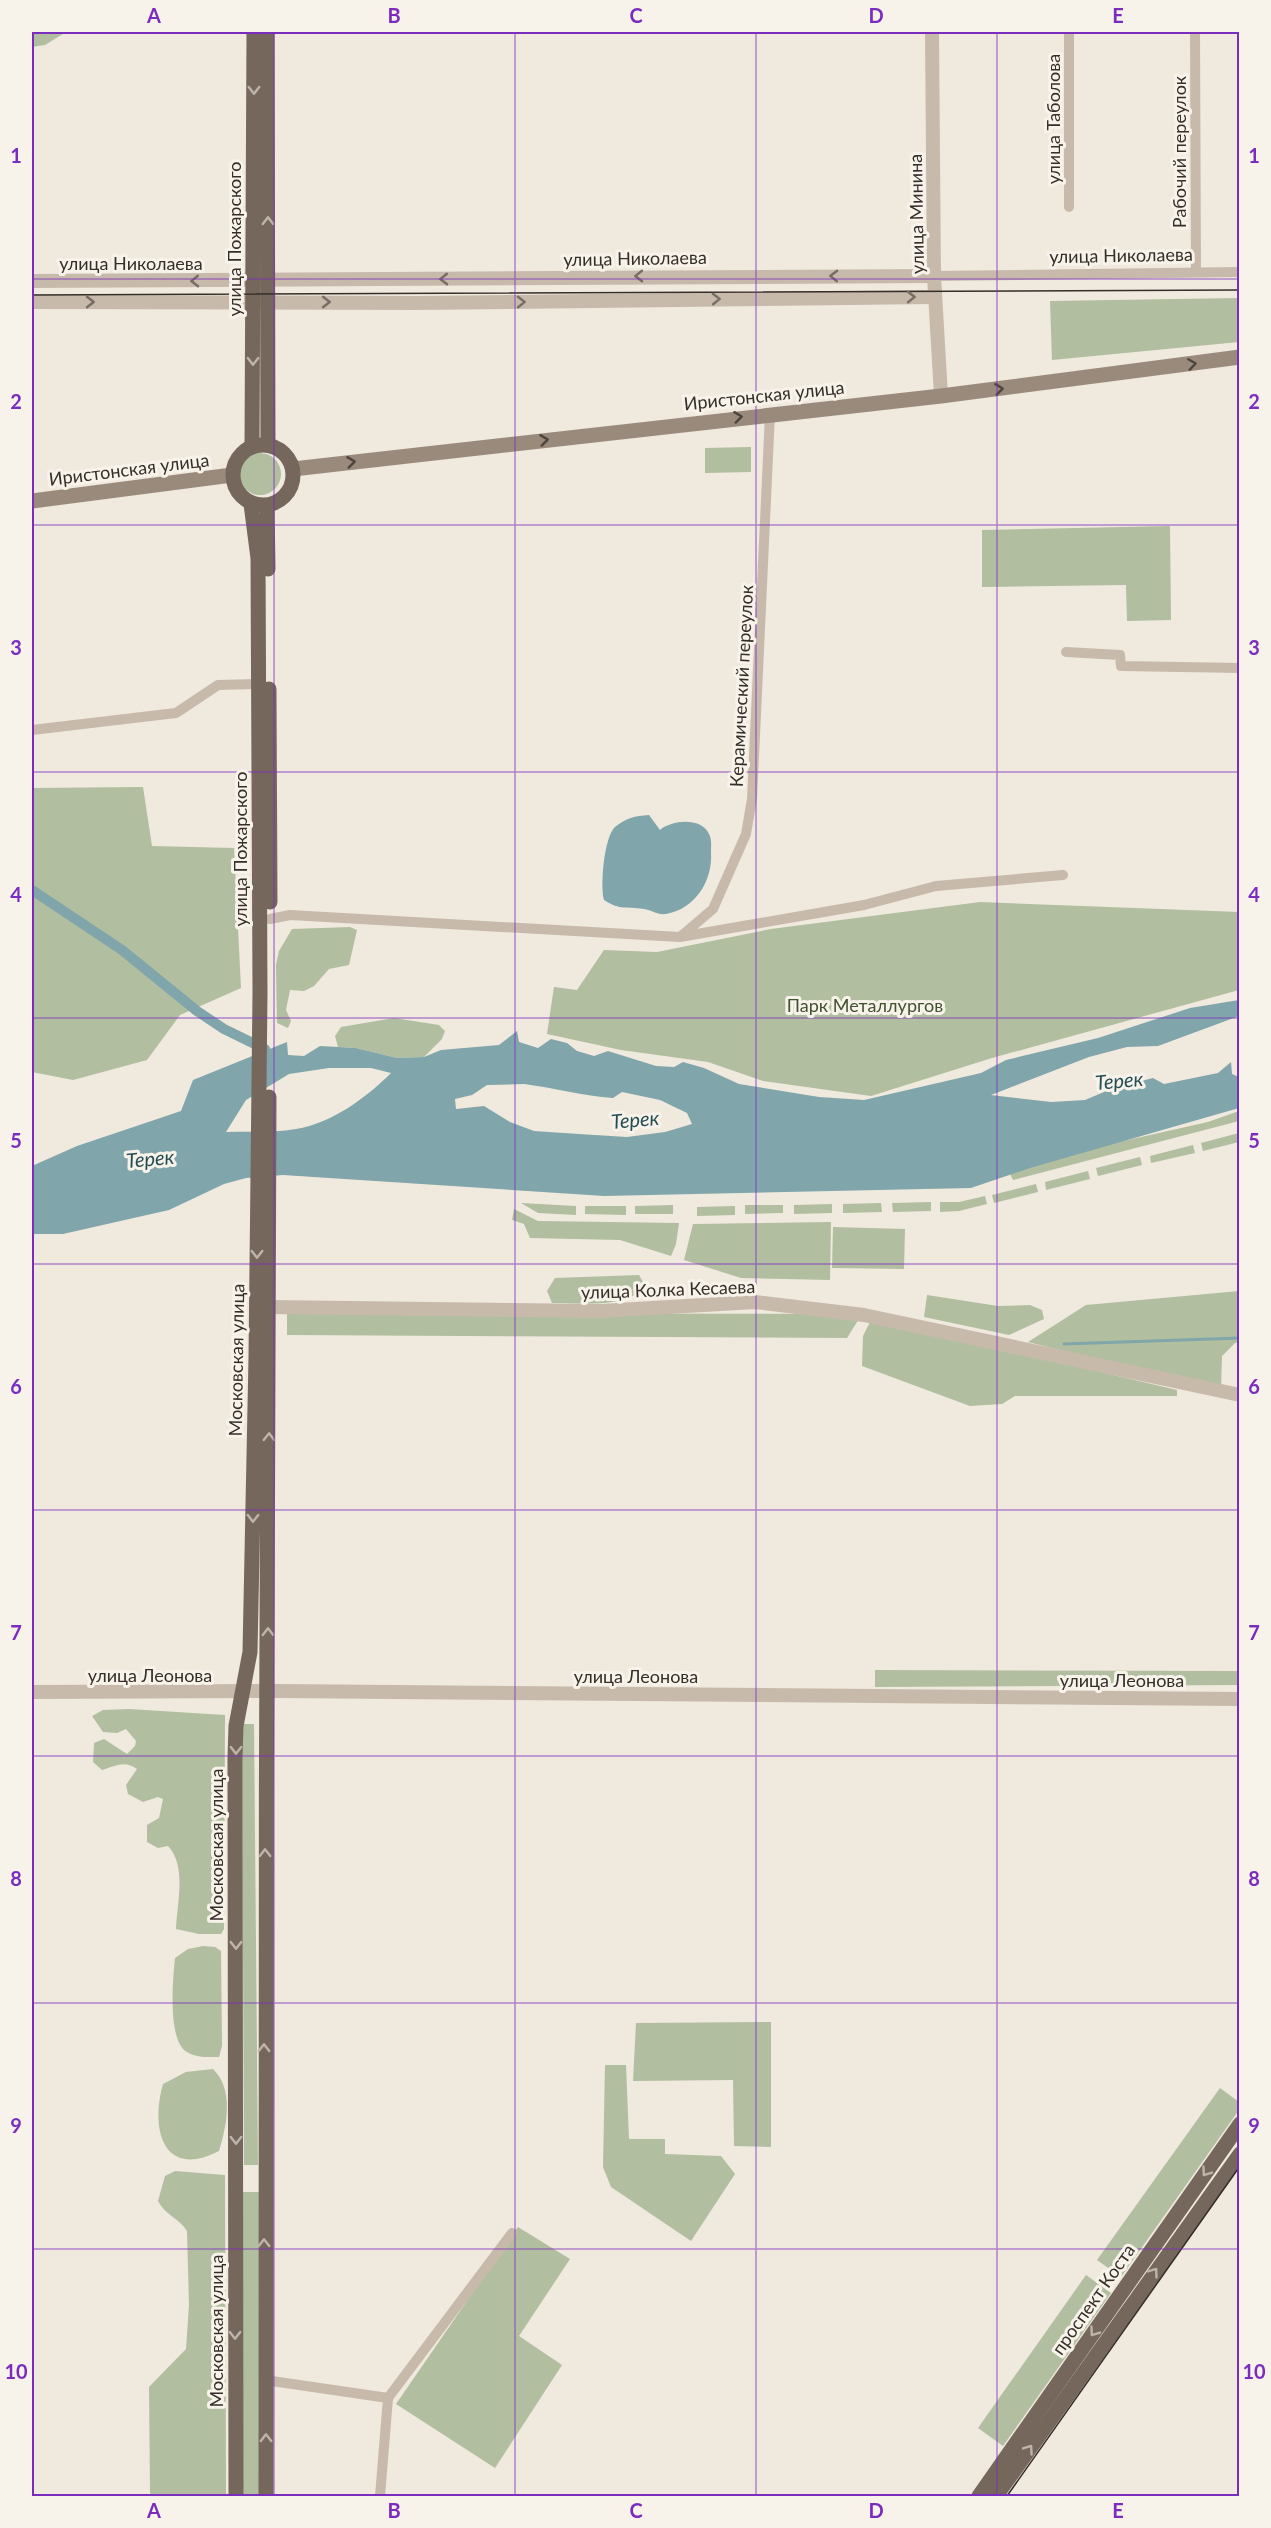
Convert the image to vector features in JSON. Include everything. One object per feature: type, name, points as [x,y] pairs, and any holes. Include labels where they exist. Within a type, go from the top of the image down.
[{"type":"main road","name":"улица Пожарского","points":[[254,32],[261,279]]},
{"type":"main road","name":"улица Пожарского","points":[[252,447],[261,279],[267,32]]},
{"type":"main road","name":"улица Пожарского","points":[[260,302],[268,446]]},
{"type":"main road","name":"Иристонская улица","points":[[292,469],[941,396],[1239,357]]},
{"type":"main road","points":[[268,446],[284,453],[292,469],[291,489],[277,503],[267,506],[251,504],[241,497],[232,475],[238,458],[252,447],[268,446]]},
{"type":"main road","name":"Иристонская улица","points":[[32,501],[232,475]]},
{"type":"main road","name":"улица Пожарского","points":[[251,504],[258,558],[264,993],[263,1195]]},
{"type":"main road","name":"улица Пожарского","points":[[264,993],[270,919],[267,506]]},
{"type":"main road","name":"Московская улица","points":[[263,1195],[269,1307],[269,1691],[264,2057],[266,2496]]},
{"type":"main road","name":"Московская улица","points":[[236,2496],[236,1726],[250,1652],[263,1195]]},
{"type":"main road","name":"проспект Коста","points":[[979,2496],[1239,2124]]},
{"type":"main road","name":"проспект Коста","points":[[996,2496],[1239,2154]]},
{"type":"street","name":"улица Минина","points":[[932,32],[934,276],[941,396]]},
{"type":"street","name":"улица Таболова","points":[[1069,207],[1070,32]]},
{"type":"street","name":"Рабочий переулок","points":[[1195,32],[1196,272]]},
{"type":"street","name":"улица Николаева","points":[[32,281],[1239,272]]},
{"type":"street","points":[[32,302],[935,297]]},
{"type":"street","name":"Керамический переулок","points":[[680,938],[713,909],[746,834],[752,799],[770,414]]},
{"type":"street","points":[[1066,652],[1120,655],[1121,666],[1239,669]]},
{"type":"street","points":[[32,730],[176,713],[218,685],[259,684]]},
{"type":"street","points":[[270,919],[290,915],[680,938],[864,905],[936,886],[1063,876]]},
{"type":"street","name":"улица Колка Кесаева","points":[[269,1307],[579,1311],[755,1302],[864,1315],[1239,1395]]},
{"type":"street","name":"улица Леонова","points":[[32,1692],[269,1691],[1239,1699]]},
{"type":"street","points":[[380,2496],[388,2398],[512,2233]]},
{"type":"street","points":[[265,2380],[388,2398]]},
{"type":"green space","points":[[32,32],[66,32],[45,45],[32,47]]},
{"type":"green space","points":[[1239,298],[1239,342],[1052,360],[1050,301]]},
{"type":"green space","points":[[751,447],[751,472],[705,473],[705,448]]},
{"type":"green space","points":[[260,453],[275,459],[281,474],[275,489],[260,495],[245,489],[239,474],[245,459]]},
{"type":"green space","points":[[1170,526],[1171,620],[1127,621],[1126,585],[982,587],[982,530]]},
{"type":"green space","points":[[143,787],[152,846],[234,848],[241,988],[180,1015],[147,1060],[73,1080],[32,1072],[32,788]]},
{"type":"green space","name":"Парк Металлургов","points":[[980,902],[1239,912],[1239,990],[992,1058],[871,1096],[763,1081],[708,1062],[621,1050],[547,1034],[554,987],[577,990],[604,950],[657,952],[771,929]]},
{"type":"green space","points":[[350,927],[357,930],[349,965],[329,969],[314,986],[304,991],[290,990],[286,1010],[291,1021],[288,1028],[277,1023],[276,965],[279,951],[292,929]]},
{"type":"green space","points":[[394,1018],[439,1025],[445,1031],[442,1039],[424,1057],[397,1058],[356,1048],[338,1047],[335,1036],[341,1027]]},
{"type":"green space","points":[[1239,1111],[1239,1121],[1013,1180],[1009,1172],[1016,1165],[1208,1122]]},
{"type":"green space","points":[[1239,1133],[1239,1142],[1203,1151],[1201,1143]]},
{"type":"green space","points":[[1193,1145],[1195,1153],[1151,1163],[1150,1156]]},
{"type":"green space","points":[[1140,1157],[1142,1165],[1098,1176],[1096,1168]]},
{"type":"green space","points":[[1088,1171],[1090,1179],[1046,1190],[1045,1182]]},
{"type":"green space","points":[[1036,1184],[1038,1192],[994,1203],[992,1195]]},
{"type":"green space","points":[[985,1196],[987,1204],[959,1211],[940,1212],[940,1202],[959,1202]]},
{"type":"green space","points":[[931,1202],[931,1211],[893,1212],[892,1203]]},
{"type":"green space","points":[[521,1203],[576,1206],[576,1215],[538,1213]]},
{"type":"green space","points":[[881,1203],[882,1212],[843,1213],[843,1204]]},
{"type":"green space","points":[[832,1204],[832,1213],[794,1214],[794,1205]]},
{"type":"green space","points":[[673,1205],[673,1214],[635,1214],[635,1206]]},
{"type":"green space","points":[[745,1205],[783,1205],[783,1213],[745,1214]]},
{"type":"green space","points":[[585,1206],[626,1206],[626,1215],[585,1214]]},
{"type":"green space","points":[[735,1206],[735,1215],[697,1216],[697,1207]]},
{"type":"green space","points":[[514,1209],[538,1221],[679,1223],[676,1244],[671,1256],[620,1240],[530,1238],[524,1224],[512,1220]]},
{"type":"green space","points":[[831,1222],[830,1280],[741,1278],[684,1260],[693,1224]]},
{"type":"green space","points":[[833,1227],[905,1229],[904,1269],[832,1268]]},
{"type":"green space","points":[[639,1275],[643,1282],[642,1291],[610,1302],[552,1303],[547,1291],[555,1278]]},
{"type":"green space","points":[[1239,1291],[1239,1342],[1222,1356],[1221,1391],[1028,1342],[1086,1305]]},
{"type":"green space","points":[[927,1295],[998,1306],[1030,1305],[1042,1310],[1044,1319],[1009,1335],[924,1317]]},
{"type":"green space","points":[[287,1313],[862,1314],[847,1338],[287,1335]]},
{"type":"green space","points":[[872,1318],[1177,1390],[1177,1396],[1015,1396],[1002,1404],[970,1406],[862,1366],[863,1336]]},
{"type":"green space","points":[[875,1670],[1239,1671],[1240,1685],[875,1687]]},
{"type":"green space","points":[[129,1709],[225,1715],[224,1929],[221,1934],[199,1934],[176,1929],[180,1885],[174,1854],[168,1846],[158,1848],[147,1842],[147,1825],[159,1818],[163,1799],[158,1797],[143,1802],[128,1794],[126,1785],[137,1769],[132,1766],[120,1765],[102,1770],[93,1762],[94,1743],[104,1739],[127,1754],[135,1746],[136,1741],[126,1729],[117,1733],[103,1732],[92,1716],[103,1710]]},
{"type":"green space","points":[[242,1724],[254,1724],[258,2165],[244,2165]]},
{"type":"green space","points":[[203,1946],[215,1947],[221,1951],[222,2046],[219,2057],[199,2056],[187,2052],[176,2035],[174,2022],[175,1958],[188,1949]]},
{"type":"green space","points":[[771,2022],[771,2147],[734,2146],[733,2080],[633,2081],[636,2023]]},
{"type":"green space","points":[[605,2065],[626,2065],[629,2139],[665,2139],[665,2154],[721,2156],[735,2174],[691,2241],[611,2187],[603,2167]]},
{"type":"green space","points":[[213,2069],[220,2077],[224,2087],[227,2108],[219,2151],[200,2158],[185,2159],[173,2154],[165,2145],[160,2133],[159,2101],[163,2084],[186,2072]]},
{"type":"green space","points":[[1220,2088],[1239,2102],[1239,2110],[1121,2277],[1097,2260]]},
{"type":"green space","points":[[175,2171],[225,2175],[226,2496],[153,2496],[150,2493],[149,2387],[186,2349],[189,2305],[187,2231],[164,2210],[158,2201],[165,2176]]},
{"type":"green space","points":[[241,2192],[259,2192],[260,2496],[241,2496]]},
{"type":"green space","points":[[518,2227],[570,2259],[519,2336],[562,2365],[495,2468],[396,2404]]},
{"type":"green space","points":[[1086,2275],[1111,2293],[1003,2446],[978,2428]]},
{"type":"water","points":[[649,815],[660,830],[679,822],[693,823],[705,829],[711,838],[709,873],[700,892],[686,906],[666,914],[619,907],[604,900],[602,884],[604,862],[611,832],[627,820]]},
{"type":"water","name":"Терек","points":[[1239,1000],[1239,1016],[1158,1046],[1127,1047],[1089,1057],[991,1095],[1051,1102],[1085,1100],[1111,1089],[1153,1078],[1164,1084],[1218,1073],[1231,1062],[1232,1074],[1239,1077],[1239,1108],[1030,1168],[971,1188],[604,1196],[283,1175],[246,1178],[224,1184],[169,1210],[63,1234],[32,1234],[32,1166],[77,1146],[181,1111],[193,1080],[287,1042],[288,1055],[304,1056],[320,1046],[356,1048],[397,1058],[424,1057],[441,1050],[499,1045],[517,1031],[519,1042],[538,1048],[551,1039],[567,1043],[577,1051],[594,1056],[608,1051],[656,1066],[674,1067],[683,1062],[704,1068],[739,1084],[819,1097],[864,1100],[981,1073],[1006,1060],[1098,1038],[1190,1008]],"holes":[[[329,1068],[371,1068],[391,1073],[348,1108],[323,1121],[288,1130],[226,1132],[246,1100],[289,1074]],[[524,1084],[602,1097],[613,1098],[622,1092],[660,1100],[687,1113],[692,1124],[665,1132],[627,1137],[579,1134],[534,1131],[510,1122],[484,1106],[456,1109],[455,1099],[472,1095],[487,1085]]]},
{"type":"waterway","points":[[32,890],[122,950],[197,1011],[224,1029],[265,1049]]},
{"type":"waterway","points":[[1064,1344],[1240,1338]]},
{"type":"tram line","points":[[32,295],[1240,290]]},
{"type":"tram line","points":[[1007,2496],[1240,2166]]}]
